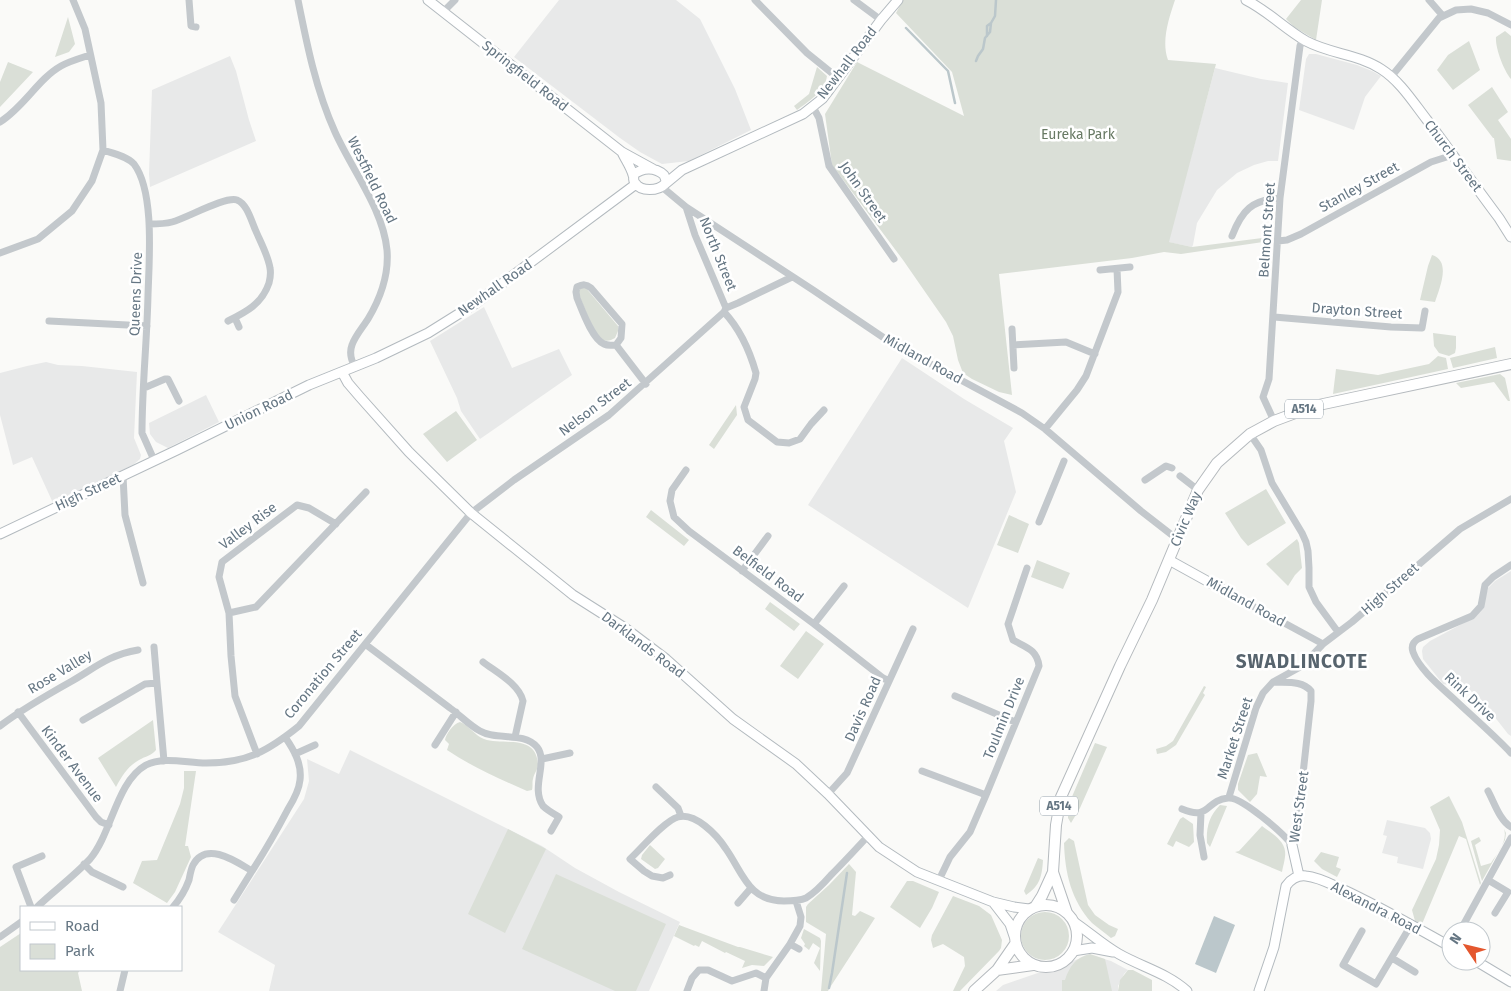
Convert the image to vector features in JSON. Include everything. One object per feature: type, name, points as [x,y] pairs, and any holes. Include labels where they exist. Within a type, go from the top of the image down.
[{"type":"main road","name":"Civic Way","points":[[1032,908],[1042,896],[1053,872],[1056,825],[1061,797],[1169,560],[1198,490],[1217,463],[1250,434],[1274,421],[1314,406],[1510,367]]},
{"type":"main road","name":"Civic Way","points":[[1053,872],[1067,913]]},
{"type":"main road","points":[[1043,904],[1052,906],[1067,913],[1074,922],[1077,938],[1073,951],[1068,958],[1056,967],[1040,968],[1033,965],[1018,951],[1015,940],[1015,928],[1022,915],[1032,908],[1043,904]]},
{"type":"main road","points":[[974,991],[997,970],[1015,940]]},
{"type":"main road","points":[[997,970],[1033,965]]},
{"type":"street","points":[[0,253],[38,239],[72,211],[92,181],[102,150],[101,103],[85,29],[73,0]]},
{"type":"street","points":[[189,0],[191,26],[196,27]]},
{"type":"street","name":"Westfield Road","points":[[298,0],[309,53],[327,112],[335,133],[370,199],[386,241],[387,267],[382,290],[376,304],[352,344],[351,358],[355,367]]},
{"type":"street","name":"Springfield Road","points":[[428,0],[622,152],[657,170]]},
{"type":"street","points":[[443,12],[455,0]]},
{"type":"street","points":[[755,0],[807,53],[838,78]]},
{"type":"street","points":[[854,0],[881,20]]},
{"type":"street","name":"Newhall Road","points":[[664,186],[682,170],[789,121],[813,107],[822,99],[898,0]]},
{"type":"street","name":"Church Street","points":[[1246,0],[1270,14],[1303,39],[1322,48],[1368,62],[1391,77],[1414,103],[1500,218],[1511,237]]},
{"type":"street","points":[[1429,0],[1443,16]]},
{"type":"street","points":[[1391,77],[1439,18],[1456,10],[1471,9],[1488,13],[1511,25]]},
{"type":"street","name":"Belmont Street","points":[[1274,421],[1263,397],[1269,379],[1280,198],[1300,46],[1303,39]]},
{"type":"street","points":[[0,122],[11,114],[46,77],[61,66],[90,55]]},
{"type":"street","name":"John Street","points":[[813,107],[819,118],[829,166],[894,259]]},
{"type":"street","name":"Queens Drive","points":[[102,150],[132,162],[141,176],[145,192],[150,237],[142,433],[154,460]]},
{"type":"street","name":"Springfield Road","points":[[622,152],[633,175]]},
{"type":"street","name":"Stanley Street","points":[[1278,242],[1301,234],[1431,162],[1453,155]]},
{"type":"street","name":"Newhall Road","points":[[633,175],[639,170],[682,170]]},
{"type":"street","points":[[633,175],[636,184],[641,188],[648,189],[664,186],[666,180],[664,175],[657,170]]},
{"type":"street","name":"Newhall Road","points":[[342,372],[428,333],[476,303],[636,184]]},
{"type":"street","name":"Midland Road","points":[[664,186],[686,207],[890,342],[1022,413],[1045,429],[1141,511],[1177,538]]},
{"type":"street","points":[[1232,236],[1237,224],[1251,207],[1264,200],[1280,198]]},
{"type":"street","points":[[149,224],[171,222],[188,217],[225,200],[237,200],[242,203],[246,208],[268,260],[271,272],[264,295],[252,308],[232,320],[239,327]]},
{"type":"street","name":"North Street","points":[[686,207],[725,310],[740,334],[756,373],[744,407],[748,420],[777,442],[790,443],[800,438],[824,410]]},
{"type":"street","points":[[1100,270],[1130,267]]},
{"type":"street","points":[[1045,429],[1086,376],[1118,292],[1117,269]]},
{"type":"street","name":"Nelson Street","points":[[471,513],[514,480],[609,415],[646,384],[725,310],[792,277]]},
{"type":"street","points":[[587,285],[591,288],[622,324],[621,338],[616,345],[607,345],[596,338],[577,298],[577,287],[587,285]]},
{"type":"street","name":"Drayton Street","points":[[1274,318],[1422,328],[1426,311]]},
{"type":"street","points":[[49,321],[147,326]]},
{"type":"street","points":[[1012,329],[1014,368]]},
{"type":"street","points":[[1013,346],[1066,342],[1095,354]]},
{"type":"street","points":[[616,345],[646,384]]},
{"type":"street","name":"Union Road","points":[[177,450],[309,385],[342,372]]},
{"type":"street","name":"Darklands Road","points":[[342,372],[348,383],[409,452],[471,513],[573,595],[625,628],[666,659],[719,708],[796,764],[879,847],[909,867],[993,902],[1014,908],[1032,908]]},
{"type":"street","points":[[144,388],[168,379],[179,401]]},
{"type":"street","points":[[1250,434],[1261,450],[1272,483],[1302,532],[1306,542],[1309,559],[1308,587],[1316,602],[1338,632]]},
{"type":"street","name":"High Street","points":[[0,534],[177,450]]},
{"type":"street","points":[[1039,522],[1064,461]]},
{"type":"street","points":[[1145,480],[1166,466],[1172,468]]},
{"type":"street","name":"Belfield Road","points":[[686,470],[672,490],[670,501],[674,517],[689,532],[889,681]]},
{"type":"street","points":[[123,476],[125,515],[144,584]]},
{"type":"street","points":[[1180,476],[1198,490]]},
{"type":"street","points":[[229,613],[256,607],[366,492]]},
{"type":"street","name":"High Street","points":[[1273,682],[1302,666],[1324,644],[1460,529],[1511,499]]},
{"type":"street","name":"Valley Rise","points":[[257,754],[235,696],[229,613],[219,577],[222,562],[296,505],[309,508],[336,524]]},
{"type":"street","name":"Coronation Street","points":[[110,825],[129,781],[146,765],[164,761],[206,763],[238,760],[257,754],[299,726],[471,513]]},
{"type":"street","points":[[742,571],[768,536]]},
{"type":"street","name":"Midland Road","points":[[1169,560],[1324,644]]},
{"type":"street","name":"Rink Drive","points":[[1511,565],[1493,577],[1485,586],[1481,606],[1472,616],[1430,632],[1413,642],[1412,651],[1437,683],[1511,753]]},
{"type":"street","name":"Toulmin Drive","points":[[939,880],[950,857],[970,832],[1039,666],[1035,653],[1013,640],[1008,624],[1027,568]]},
{"type":"street","points":[[814,624],[844,586]]},
{"type":"street","name":"Davis Road","points":[[828,794],[847,773],[913,629]]},
{"type":"street","points":[[364,644],[480,732],[493,737],[515,737],[529,741],[537,748],[542,759],[538,780],[539,794],[544,806],[559,817],[551,831]]},
{"type":"street","points":[[154,647],[164,761]]},
{"type":"street","name":"Rose Valley","points":[[0,726],[18,712],[107,658],[123,652],[138,650]]},
{"type":"street","points":[[483,662],[517,688],[522,695],[523,700],[515,737]]},
{"type":"street","name":"Market Street","points":[[1229,797],[1256,708],[1262,693],[1273,682]]},
{"type":"street","name":"West Street","points":[[1273,682],[1303,684],[1311,691],[1305,763],[1292,845],[1299,876]]},
{"type":"street","points":[[83,720],[145,684],[157,683]]},
{"type":"street","points":[[955,696],[1015,722]]},
{"type":"street","name":"Kinder Avenue","points":[[18,712],[96,818],[110,825]]},
{"type":"street","points":[[435,745],[456,712]]},
{"type":"street","points":[[234,900],[278,828],[300,782],[300,771],[296,754],[285,737]]},
{"type":"street","points":[[296,754],[315,745]]},
{"type":"street","points":[[542,759],[570,753]]},
{"type":"street","points":[[922,771],[986,795]]},
{"type":"street","points":[[656,787],[678,808],[680,816]]},
{"type":"street","points":[[1488,791],[1503,819],[1511,827]]},
{"type":"street","points":[[1182,809],[1194,814],[1201,813],[1218,800],[1229,797],[1238,799],[1276,828],[1292,845]]},
{"type":"street","points":[[1201,813],[1200,836],[1204,857]]},
{"type":"street","points":[[670,875],[663,878],[652,876],[630,860],[667,822],[680,816],[696,821],[713,833],[726,848],[742,878],[751,888],[757,894],[777,901],[796,901],[806,898],[868,836]]},
{"type":"street","points":[[38,906],[90,858],[110,825]]},
{"type":"street","points":[[1465,921],[1511,838]]},
{"type":"street","points":[[174,906],[184,892],[193,865],[198,858],[204,855],[218,854],[227,856],[252,871]]},
{"type":"street","points":[[31,906],[16,867],[42,856]]},
{"type":"street","points":[[84,864],[92,872],[123,887]]},
{"type":"street","points":[[1259,991],[1274,947],[1286,886],[1293,878],[1299,876]]},
{"type":"street","name":"Alexandra Road","points":[[1299,876],[1312,877],[1364,899],[1441,942]]},
{"type":"street","points":[[1488,880],[1510,890],[1494,913]]},
{"type":"street","points":[[738,902],[751,888]]},
{"type":"street","points":[[764,991],[766,978],[800,926],[801,917],[796,901]]},
{"type":"street","points":[[993,902],[1010,924],[1015,940]]},
{"type":"street","points":[[1074,922],[1116,952],[1156,970],[1188,991]]},
{"type":"street","points":[[0,937],[20,923]]},
{"type":"street","points":[[1362,931],[1344,964],[1376,984],[1411,925]]},
{"type":"street","points":[[790,944],[799,949]]},
{"type":"street","points":[[1073,951],[1092,948],[1116,952]]},
{"type":"street","points":[[1392,958],[1415,972]]},
{"type":"street","points":[[686,991],[692,978],[699,970],[708,970],[732,981],[756,974],[766,978]]},
{"type":"street","points":[[1491,970],[1511,982]]},
{"type":"street","points":[[120,991],[125,971]]},
{"type":"shaded area","points":[[559,0],[676,0],[700,19],[735,89],[751,130],[689,161],[662,164],[640,152],[514,57]]},
{"type":"shaded area","points":[[1309,54],[1316,54],[1357,65],[1381,76],[1365,97],[1354,130],[1299,110],[1306,59]]},
{"type":"shaded area","points":[[230,56],[256,141],[150,187],[152,90]]},
{"type":"shaded area","points":[[1215,68],[1261,79],[1288,83],[1278,161],[1268,161],[1254,165],[1237,173],[1217,190],[1197,223],[1192,247],[1168,242]]},
{"type":"shaded area","points":[[484,307],[512,368],[559,349],[572,375],[480,439],[461,411],[457,398],[430,341]]},
{"type":"shaded area","points":[[902,358],[964,399],[1013,428],[1004,441],[1016,492],[968,608],[808,505]]},
{"type":"shaded area","points":[[46,362],[58,365],[137,372],[134,438],[141,455],[140,459],[133,465],[53,503],[32,457],[13,465],[0,415],[0,373]]},
{"type":"shaded area","points":[[206,395],[219,422],[168,448],[156,442],[150,434],[149,423]]},
{"type":"shaded area","points":[[1511,571],[1511,736],[1476,693],[1443,684],[1423,659],[1422,651],[1423,647],[1430,641],[1475,617],[1483,607],[1488,588]]},
{"type":"shaded area","points":[[350,750],[542,846],[575,868],[680,922],[649,991],[269,991],[275,965],[218,932],[304,799],[309,781],[307,759],[339,774]]},
{"type":"shaded area","points":[[1387,820],[1425,828],[1430,833],[1431,839],[1423,869],[1397,863],[1398,857],[1382,853],[1387,836],[1383,835]]},
{"type":"shaded area","points":[[1214,916],[1235,925],[1216,973],[1195,964]]},
{"type":"shaded area","points":[[1090,955],[1111,961],[1128,970],[1118,986],[1118,991],[996,991],[1003,985]]},
{"type":"green space","name":"Eureka Park","points":[[903,0],[1175,0],[1168,22],[1165,45],[1168,60],[1216,64],[1169,242],[1192,247],[1270,237],[1270,241],[1181,254],[1164,252],[1132,258],[999,274],[1012,395],[999,392],[972,379],[963,373],[953,336],[946,322],[903,260],[832,165],[825,114],[857,62],[964,116],[952,72],[896,13]]},
{"type":"green space","points":[[1301,0],[1322,0],[1316,40],[1294,27],[1286,19]]},
{"type":"green space","points":[[68,17],[75,44],[69,52],[55,57]]},
{"type":"green space","points":[[1505,31],[1511,36],[1511,79],[1500,59],[1496,42],[1496,37]]},
{"type":"green space","points":[[1469,41],[1480,70],[1453,90],[1437,70],[1448,55]]},
{"type":"green space","points":[[8,62],[33,72],[0,107],[0,82]]},
{"type":"green space","points":[[817,67],[827,76],[826,81],[815,96],[797,110],[794,106],[809,94]]},
{"type":"green space","points":[[1492,87],[1508,112],[1498,120],[1511,139],[1511,161],[1497,159],[1494,138],[1468,105]]},
{"type":"green space","points":[[1432,255],[1438,258],[1443,269],[1435,302],[1420,300]]},
{"type":"green space","points":[[581,288],[586,288],[618,326],[615,338],[605,341],[596,332],[579,295]]},
{"type":"green space","points":[[1433,333],[1456,336],[1455,353],[1449,356],[1439,353],[1434,346]]},
{"type":"green space","points":[[1495,347],[1497,358],[1453,368],[1450,358]]},
{"type":"green space","points":[[1438,356],[1446,358],[1448,369],[1333,394],[1336,369],[1378,375],[1429,364]]},
{"type":"green space","points":[[1500,374],[1505,378],[1510,401],[1508,401],[1494,382],[1461,388],[1456,383]]},
{"type":"green space","points":[[736,405],[737,415],[714,449],[709,445]]},
{"type":"green space","points":[[456,411],[477,440],[447,462],[423,434]]},
{"type":"green space","points":[[1266,489],[1286,523],[1248,546],[1225,513]]},
{"type":"green space","points":[[651,510],[689,540],[684,546],[646,517]]},
{"type":"green space","points":[[1009,515],[1029,524],[1018,553],[997,545]]},
{"type":"green space","points":[[1297,539],[1302,568],[1288,586],[1266,564]]},
{"type":"green space","points":[[1037,560],[1070,573],[1063,589],[1031,577]]},
{"type":"green space","points":[[770,602],[800,624],[794,631],[765,609]]},
{"type":"green space","points":[[806,631],[824,644],[798,679],[780,666]]},
{"type":"green space","points":[[1204,686],[1206,687],[1203,693],[1205,695],[1176,745],[1166,752],[1157,754],[1156,749],[1166,746],[1173,741]]},
{"type":"green space","points":[[153,720],[156,750],[128,768],[116,787],[98,758]]},
{"type":"green space","points":[[460,722],[484,739],[517,742],[531,748],[536,754],[538,764],[532,790],[527,791],[496,777],[447,750],[449,744],[445,740],[447,735],[452,727]]},
{"type":"green space","points":[[1095,743],[1107,747],[1080,808],[1071,823],[1068,818],[1068,806]]},
{"type":"green space","points":[[1257,753],[1267,777],[1260,776],[1257,794],[1250,802],[1238,790],[1238,784],[1248,755]]},
{"type":"green space","points":[[184,771],[196,771],[185,846],[188,846],[191,857],[175,892],[167,903],[133,883],[142,861],[157,860],[180,804],[184,788]]},
{"type":"green space","points":[[1449,796],[1462,822],[1481,883],[1480,885],[1466,839],[1459,836],[1422,924],[1415,921],[1412,910],[1436,859],[1439,845],[1440,830],[1430,807]]},
{"type":"green space","points":[[1220,805],[1227,806],[1210,847],[1207,843],[1208,827],[1213,813]]},
{"type":"green space","points":[[1183,817],[1193,824],[1194,842],[1189,847],[1176,841],[1173,847],[1167,844],[1180,819]]},
{"type":"green space","points":[[1262,826],[1276,837],[1284,847],[1285,856],[1282,872],[1235,852],[1239,851]]},
{"type":"green space","points":[[508,829],[546,849],[505,933],[468,914]]},
{"type":"green space","points":[[1479,837],[1481,841],[1475,845],[1481,866],[1491,863],[1497,854],[1482,881],[1471,841]]},
{"type":"green space","points":[[1069,838],[1074,841],[1088,905],[1095,915],[1118,929],[1115,936],[1111,938],[1092,923],[1079,905],[1070,886],[1064,843]]},
{"type":"green space","points":[[650,845],[665,859],[655,869],[641,859]]},
{"type":"green space","points":[[1321,852],[1339,857],[1336,867],[1341,869],[1337,877],[1322,869],[1314,861]]},
{"type":"green space","points":[[1038,858],[1043,860],[1041,876],[1031,892],[1026,895],[1024,891]]},
{"type":"green space","points":[[849,864],[856,872],[852,915],[855,916],[860,911],[875,918],[828,991],[821,991],[826,934],[806,922],[806,907]]},
{"type":"green space","points":[[556,874],[666,924],[636,991],[615,991],[522,949]]},
{"type":"green space","points":[[907,881],[913,881],[939,892],[920,928],[890,907]]},
{"type":"green space","points":[[953,896],[979,906],[991,915],[1002,940],[999,951],[960,991],[953,991],[965,966],[964,957],[943,944],[933,948],[931,940]]},
{"type":"green space","points":[[1040,912],[1050,912],[1062,919],[1069,931],[1069,941],[1062,953],[1050,960],[1040,960],[1032,956],[1025,949],[1021,941],[1021,931],[1025,923],[1032,916]]},
{"type":"green space","points":[[679,925],[738,947],[773,957],[764,966],[752,965],[742,968],[745,961],[726,952],[702,941],[699,947],[694,946],[674,936]]},
{"type":"green space","points":[[804,929],[820,938],[821,941],[820,971],[814,963],[820,948],[813,943],[809,950],[804,946],[805,944],[801,938]]},
{"type":"green space","points":[[20,934],[20,971],[79,971],[78,973],[82,991],[0,991],[0,947]]},
{"type":"green space","points":[[1090,954],[1105,959],[1112,991],[1062,991],[1062,980],[1065,980],[1071,967],[1077,960]]},
{"type":"green space","points":[[1128,970],[1133,970],[1152,980],[1152,991],[1118,991],[1120,980]]},
{"type":"waterway","points":[[976,61],[983,49],[985,38],[990,32],[991,23],[995,16],[996,0]]},
{"type":"waterway","points":[[987,36],[987,26],[991,23]]},
{"type":"waterway","points":[[906,28],[948,71],[955,103]]},
{"type":"waterway","points":[[829,988],[847,873]]},
{"type":"district","name":"SWADLINCOTE","points":[[1302,661]]}]
